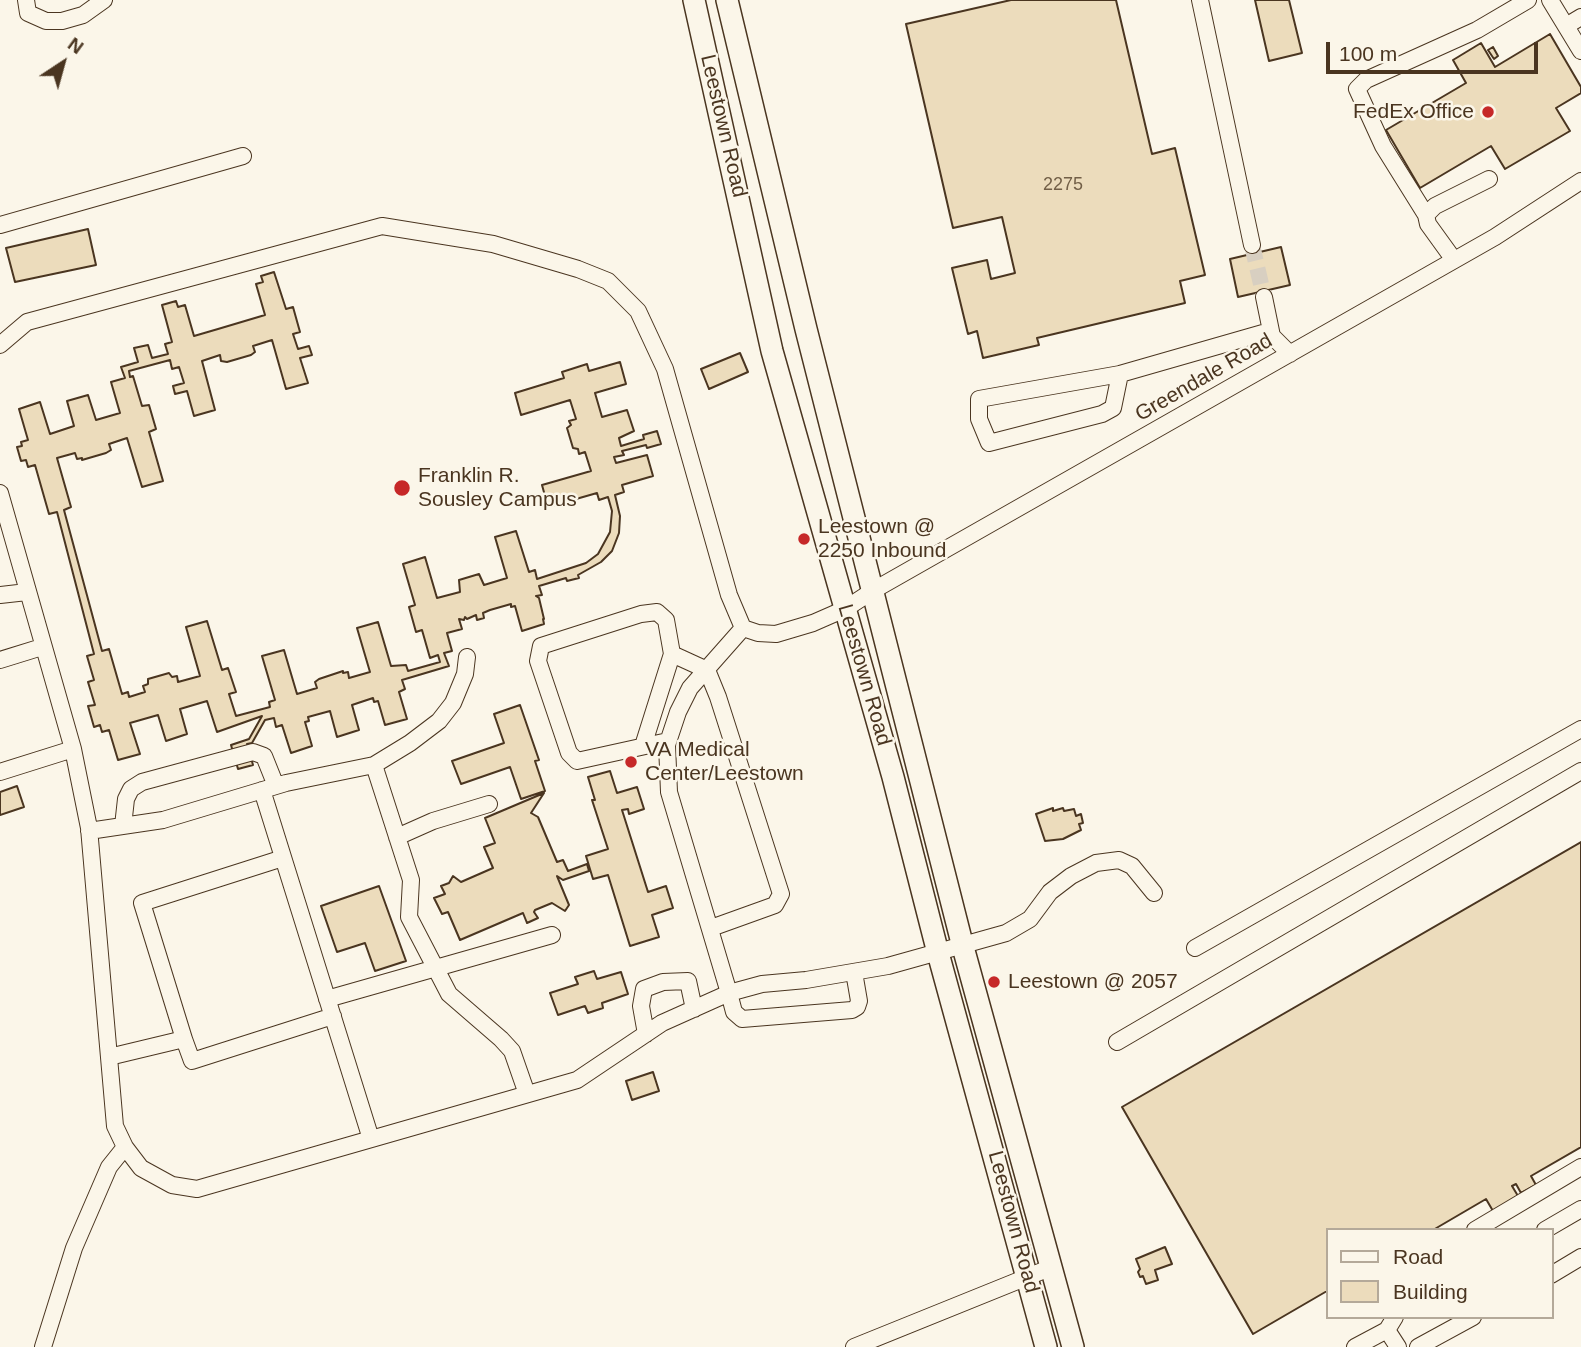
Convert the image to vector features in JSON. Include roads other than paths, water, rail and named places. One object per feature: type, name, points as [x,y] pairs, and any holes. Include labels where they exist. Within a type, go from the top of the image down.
[{"type":"main road","name":"Leestown Road","points":[[694,0],[772,351],[893,777],[938,953],[1046,1347]]},
{"type":"main road","name":"Leestown Road","points":[[727,0],[806,329],[963,947],[1073,1347]]},
{"type":"street","points":[[26,0],[28,13],[46,21],[62,21],[83,15],[104,0]]},
{"type":"street","points":[[1200,0],[1252,245]]},
{"type":"street","points":[[1454,260],[1428,224],[1426,215],[1383,146],[1357,89],[1366,80],[1477,30],[1528,0]]},
{"type":"street","points":[[1550,0],[1581,51]]},
{"type":"street","points":[[1566,26],[1581,17]]},
{"type":"street","points":[[0,225],[243,156]]},
{"type":"street","points":[[1426,215],[1435,206],[1489,179]]},
{"type":"street","name":"Greendale Road","points":[[743,628],[758,634],[776,634],[813,623],[845,609],[1454,260],[1581,181]]},
{"type":"street","points":[[0,345],[27,322],[382,226],[493,244],[578,269],[608,281],[638,311],[665,369],[729,595],[743,628],[690,688],[668,741],[669,792],[734,1012],[742,1019],[846,1012],[857,1007],[859,1001],[854,972]]},
{"type":"street","points":[[1264,297],[1272,336]]},
{"type":"street","points":[[1120,374],[1113,408],[1102,414],[989,443],[979,419],[979,399],[1120,374],[1263,333],[1272,336],[1290,354]]},
{"type":"street","points":[[0,493],[74,749],[89,831],[115,1126],[125,1147],[141,1168],[172,1185],[197,1189],[577,1080],[662,1023],[729,993],[762,984],[888,966],[1006,933],[1030,919],[1050,892],[1071,876],[1096,863],[1119,860],[1132,866],[1154,893]]},
{"type":"street","points":[[0,595],[27,592]]},
{"type":"street","points":[[643,746],[672,654],[666,620],[657,612],[641,614],[541,646],[538,660],[569,753],[577,761],[668,741]]},
{"type":"street","points":[[0,660],[43,647]]},
{"type":"street","points":[[672,654],[707,670],[723,710],[781,894],[775,905],[711,928]]},
{"type":"street","points":[[89,831],[163,820],[269,788],[374,765],[439,721],[453,703],[465,674],[467,657]]},
{"type":"street","points":[[1195,948],[1581,729]]},
{"type":"street","points":[[0,772],[74,749]]},
{"type":"street","points":[[123,826],[126,799],[131,789],[142,782],[253,752],[264,756],[283,858],[371,1139]]},
{"type":"street","points":[[374,765],[411,880],[409,917],[449,994],[512,1051],[527,1094]]},
{"type":"street","points":[[1118,1042],[1581,771]]},
{"type":"street","points":[[397,837],[433,821],[489,804]]},
{"type":"street","points":[[283,858],[142,903],[192,1061],[332,1016]]},
{"type":"street","points":[[327,999],[552,935]]},
{"type":"street","points":[[646,1034],[641,1006],[644,989],[663,982],[688,981],[694,1009]]},
{"type":"street","points":[[109,1057],[184,1038]]},
{"type":"street","points":[[43,1347],[74,1248],[109,1167],[125,1147]]},
{"type":"street","points":[[1478,1228],[1581,1167]]},
{"type":"street","points":[[1548,1228],[1581,1209]]},
{"type":"street","points":[[1553,1274],[1581,1257]]},
{"type":"street","points":[[854,1347],[1028,1275],[1052,1268]]},
{"type":"street","points":[[1418,1347],[1469,1319]]},
{"type":"street","points":[[1355,1347],[1391,1323],[1398,1347]]},
{"type":"tunnel","points":[[1252,245],[1264,297]]},
{"type":"place","name":"FedEx Office","points":[[1488,112]]},
{"type":"place","name":"Franklin R. Sousley Campus","points":[[402,488]]},
{"type":"place","name":"Leestown @ 2250 Inbound","points":[[804,539]]},
{"type":"place","name":"VA Medical Center/Leestown","points":[[631,762]]},
{"type":"place","name":"Leestown @ 2057","points":[[994,982]]}]
